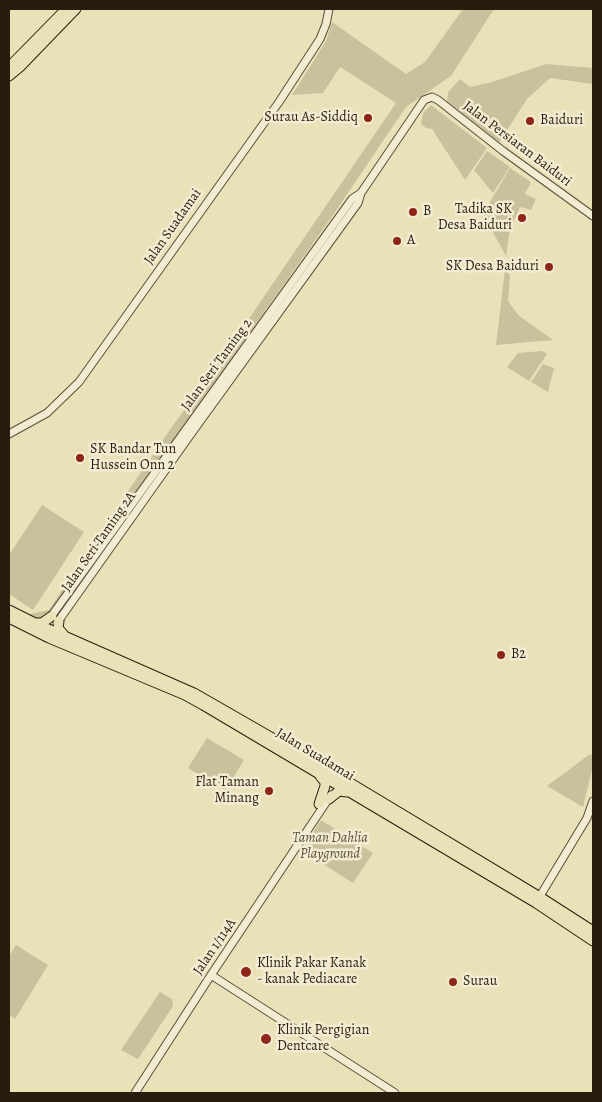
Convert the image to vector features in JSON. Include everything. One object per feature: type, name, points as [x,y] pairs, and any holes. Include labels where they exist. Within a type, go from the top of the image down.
[{"type":"main road","points":[[9,67],[66,9]]},
{"type":"main road","points":[[9,76],[76,9]]},
{"type":"main road","name":"Jalan Suadamai","points":[[9,610],[44,630],[185,695],[234,722],[319,774],[337,780],[349,792],[593,931]]},
{"type":"main road","name":"Jalan Suadamai","points":[[9,618],[64,636],[194,693],[538,900],[593,941]]},
{"type":"main road","points":[[44,630],[42,623],[55,619],[58,628],[64,636]]},
{"type":"main road","points":[[319,774],[325,782],[325,786],[319,804]]},
{"type":"main road","points":[[329,798],[339,791],[349,792]]},
{"type":"street","name":"Jalan Suadamai","points":[[9,434],[47,413],[79,382],[279,102],[320,39],[329,9]]},
{"type":"street","name":"Jalan Persiaran Baiduri","points":[[424,100],[432,97],[438,100],[503,151],[593,216]]},
{"type":"street","name":"Jalan Seri Taming 2","points":[[188,438],[358,203],[360,194],[424,100]]},
{"type":"street","name":"Jalan Seri Taming 2","points":[[96,553],[352,199],[360,194]]},
{"type":"street","name":"Jalan Seri Taming 2A","points":[[44,630],[55,619],[188,438]]},
{"type":"street","name":"Jalan Seri Taming 2A","points":[[55,619],[96,553]]},
{"type":"street","name":"Jalan 1/114A","points":[[135,1093],[316,815],[329,798],[337,780]]},
{"type":"street","name":"Jalan 1/114A","points":[[316,815],[319,804],[337,780]]},
{"type":"street","points":[[538,900],[587,818],[593,801]]},
{"type":"street","points":[[211,975],[395,1093]]},
{"type":"green space","points":[[463,9],[494,9],[451,76],[406,107],[333,215],[50,615],[40,620],[31,616],[30,614],[49,610],[102,529],[218,364],[396,103],[340,67],[323,93],[292,95],[326,41],[332,22],[406,74],[425,62]]},
{"type":"green space","points":[[546,64],[593,68],[593,84],[550,78],[527,99],[499,143],[447,101],[448,92],[460,79],[470,87],[492,82]]},
{"type":"green space","points":[[431,105],[487,148],[465,180],[432,129],[426,128],[421,124],[423,113]]},
{"type":"green space","points":[[487,151],[510,167],[493,193],[474,170]]},
{"type":"green space","points":[[510,168],[531,182],[525,194],[536,199],[531,210],[520,207],[510,229],[506,256],[483,214]]},
{"type":"green space","points":[[505,270],[510,275],[508,301],[518,315],[553,340],[496,345]]},
{"type":"green space","points":[[542,351],[547,354],[529,381],[507,367],[518,353]]},
{"type":"green space","points":[[543,364],[554,368],[548,392],[531,382]]},
{"type":"green space","points":[[42,505],[84,532],[33,610],[9,594],[9,555]]},
{"type":"green space","points":[[207,738],[244,760],[225,791],[188,768]]},
{"type":"green space","points":[[590,754],[593,756],[593,766],[583,807],[547,786]]},
{"type":"green space","name":"Taman Dahlia Playground","points":[[321,820],[373,853],[353,883],[306,853],[305,846]]},
{"type":"green space","points":[[16,945],[48,965],[15,1019],[9,1015],[9,956]]},
{"type":"green space","points":[[160,992],[172,999],[173,1006],[138,1059],[121,1050]]},
{"type":"place","name":"Surau As-Siddiq","points":[[368,118]]},
{"type":"place","name":"Baiduri","points":[[530,121]]},
{"type":"place","name":"B","points":[[413,212]]},
{"type":"place","name":"Tadika SK Desa Baiduri","points":[[522,218]]},
{"type":"place","name":"A","points":[[397,241]]},
{"type":"place","name":"SK Desa Baiduri","points":[[549,267]]},
{"type":"place","name":"SK Bandar Tun Hussein Onn 2","points":[[80,458]]},
{"type":"place","name":"B2","points":[[501,655]]},
{"type":"place","name":"Flat Taman Minang","points":[[269,791]]},
{"type":"place","name":"Klinik Pakar Kanak - kanak Pediacare","points":[[246,972]]},
{"type":"place","name":"Surau","points":[[453,982]]},
{"type":"place","name":"Klinik Pergigian Dentcare","points":[[266,1039]]}]
